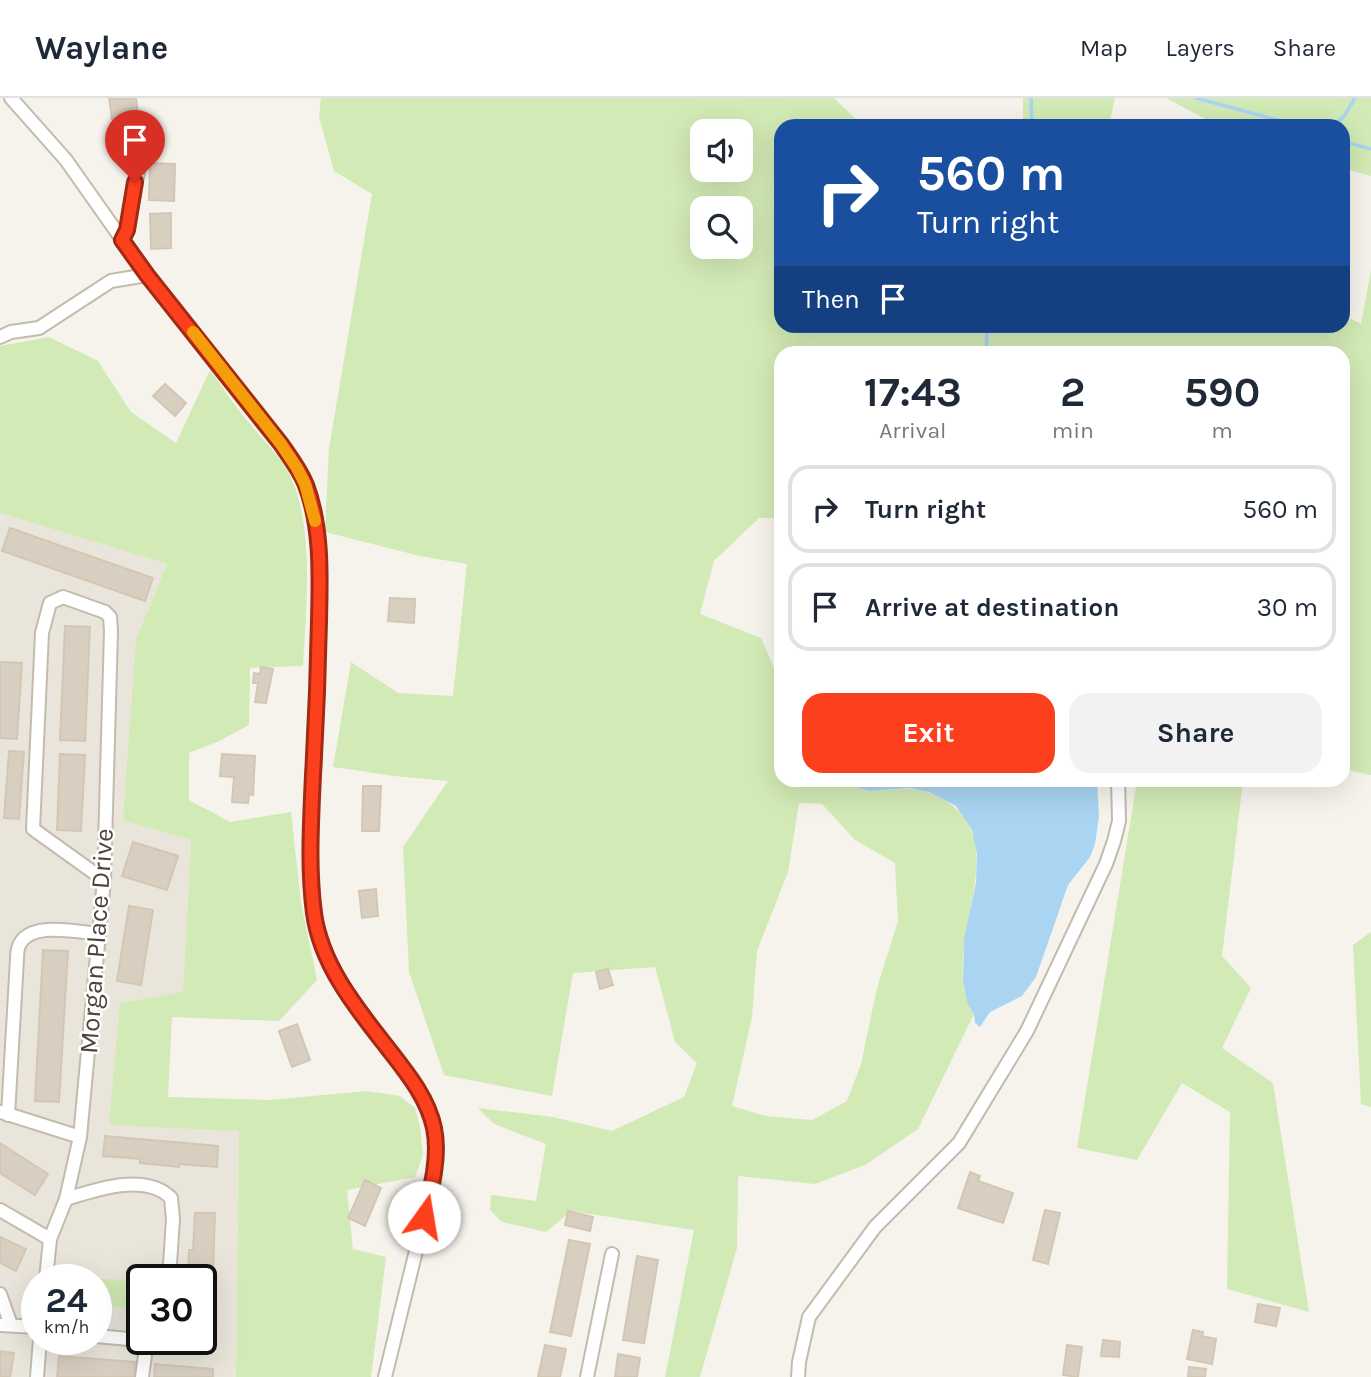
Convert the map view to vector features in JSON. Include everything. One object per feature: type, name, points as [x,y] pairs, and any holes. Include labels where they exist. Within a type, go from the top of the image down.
[{"type":"street","points":[[11,98],[66,160],[147,275],[281,444],[297,468],[312,506],[318,541],[320,581],[311,814],[314,914],[326,953],[344,989],[423,1098],[435,1131],[435,1165],[430,1194],[385,1377]]},
{"type":"street","points":[[122,240],[127,230],[139,166]]},
{"type":"street","points":[[0,337],[11,332],[39,328],[111,281],[147,275]]},
{"type":"street","name":"Morgan Place Drive","points":[[50,1239],[66,1199],[80,1137],[104,880],[111,631],[110,617],[106,612],[63,597],[50,603],[43,634],[33,829],[104,880]]},
{"type":"street","points":[[798,1377],[809,1317],[875,1227],[959,1143],[1027,1031],[1106,864],[1119,821],[1118,787]]},
{"type":"street","points":[[80,1137],[4,1113],[16,959],[20,943],[29,935],[46,930],[99,934]]},
{"type":"street","points":[[66,1199],[97,1189],[123,1185],[149,1186],[167,1193],[173,1203],[170,1264]]},
{"type":"street","points":[[0,1210],[50,1239],[48,1264]]},
{"type":"street","points":[[587,1377],[612,1254]]},
{"type":"street","points":[[0,1293],[5,1325]]},
{"type":"street","points":[[37,1377],[39,1355]]},
{"type":"street","points":[[142,1377],[146,1355]]},
{"type":"shaded area","points":[[0,513],[167,564],[136,639],[124,819],[191,840],[183,993],[109,1125],[239,1130],[236,1377],[0,1377]]},
{"type":"green space","points":[[321,98],[834,98],[856,119],[774,119],[774,333],[1350,333],[1350,318],[1361,324],[1371,270],[1371,775],[1350,771],[1350,346],[774,346],[774,518],[759,518],[714,561],[700,614],[761,638],[774,668],[774,787],[921,790],[959,811],[973,835],[977,863],[963,957],[964,987],[974,1014],[918,1129],[865,1165],[815,1184],[738,1176],[737,1248],[700,1377],[665,1377],[694,1230],[571,1211],[546,1232],[502,1222],[490,1210],[491,1195],[536,1201],[546,1144],[494,1124],[478,1108],[553,1117],[612,1131],[684,1097],[697,1063],[675,1042],[655,967],[573,973],[552,1096],[444,1075],[409,972],[403,847],[448,781],[333,767],[351,662],[398,693],[453,696],[467,564],[420,556],[325,532],[329,448],[372,194],[334,171],[319,117]],"holes":[[[799,803],[822,804],[855,840],[895,863],[898,921],[877,988],[861,1064],[847,1101],[812,1120],[766,1116],[732,1106],[752,1017],[757,951],[788,872]]]},
{"type":"green space","points":[[1023,98],[1115,98],[1110,119],[1023,119]]},
{"type":"green space","points":[[1166,98],[1371,98],[1371,176],[1350,170],[1350,119],[1205,119]]},
{"type":"green space","points":[[49,337],[98,361],[131,412],[176,443],[210,370],[240,412],[282,462],[293,482],[305,533],[307,561],[303,666],[250,668],[249,725],[189,753],[189,800],[230,822],[291,812],[301,903],[317,980],[279,1021],[172,1017],[168,1097],[270,1100],[367,1091],[400,1096],[415,1108],[423,1155],[415,1177],[347,1190],[353,1249],[386,1257],[371,1377],[236,1377],[239,1131],[109,1125],[120,1003],[183,992],[191,840],[123,820],[136,639],[167,564],[0,513],[0,346]]},
{"type":"green space","points":[[1136,787],[1242,787],[1222,956],[1251,988],[1222,1048],[1273,1083],[1309,1312],[1227,1289],[1230,1112],[1182,1083],[1137,1160],[1077,1148]]},
{"type":"green space","points":[[1371,932],[1371,1107],[1361,1104],[1353,945]]},
{"type":"green space","points":[[112,1280],[126,1281],[126,1307],[112,1306]]},
{"type":"water","points":[[857,787],[1097,787],[1099,816],[1095,844],[1090,857],[1068,885],[1036,977],[1022,996],[990,1012],[980,1027],[975,1023],[974,1014],[967,1002],[963,981],[964,939],[976,883],[977,854],[972,830],[956,806],[929,792],[910,788],[869,791]]},
{"type":"building","points":[[109,98],[136,98],[138,116],[112,119]]},
{"type":"building","points":[[150,163],[175,164],[174,201],[149,200]]},
{"type":"building","points":[[171,213],[171,248],[151,249],[150,214]]},
{"type":"building","points":[[165,384],[186,403],[175,416],[153,396]]},
{"type":"building","points":[[10,528],[153,578],[145,601],[2,551]]},
{"type":"building","points":[[390,598],[415,599],[414,623],[388,621]]},
{"type":"building","points":[[65,626],[90,627],[85,741],[60,740]]},
{"type":"building","points":[[0,662],[22,663],[17,739],[0,738]]},
{"type":"building","points":[[261,667],[273,669],[266,703],[255,702],[258,683],[253,683],[254,673],[260,674]]},
{"type":"building","points":[[9,751],[24,752],[19,819],[4,818]]},
{"type":"building","points":[[60,754],[85,755],[81,831],[57,830]]},
{"type":"building","points":[[222,754],[255,756],[253,795],[249,794],[248,803],[232,802],[234,777],[220,776]]},
{"type":"building","points":[[363,786],[381,786],[379,831],[362,831]]},
{"type":"building","points":[[133,842],[178,856],[167,890],[122,876]]},
{"type":"building","points":[[376,889],[378,916],[362,918],[359,891]]},
{"type":"building","points":[[129,906],[153,910],[141,985],[117,981]]},
{"type":"building","points":[[43,950],[68,951],[59,1102],[35,1101]]},
{"type":"building","points":[[608,969],[613,985],[600,989],[596,972]]},
{"type":"building","points":[[297,1024],[310,1060],[292,1067],[279,1031]]},
{"type":"building","points":[[105,1136],[218,1146],[217,1167],[179,1164],[179,1167],[140,1163],[140,1159],[103,1156]]},
{"type":"building","points":[[0,1143],[48,1174],[35,1195],[0,1173]]},
{"type":"building","points":[[970,1172],[980,1176],[978,1181],[1013,1193],[1003,1223],[958,1208]]},
{"type":"building","points":[[365,1180],[381,1188],[365,1226],[348,1218]]},
{"type":"building","points":[[1045,1210],[1060,1213],[1048,1264],[1033,1260]]},
{"type":"building","points":[[568,1211],[593,1217],[590,1231],[565,1225]]},
{"type":"building","points":[[195,1213],[215,1213],[213,1264],[189,1264],[189,1250],[193,1250]]},
{"type":"building","points":[[0,1237],[26,1249],[16,1271],[0,1263]]},
{"type":"building","points":[[569,1240],[590,1244],[571,1336],[550,1332]]},
{"type":"building","points":[[637,1256],[658,1260],[644,1343],[623,1340]]},
{"type":"building","points":[[1258,1304],[1280,1308],[1276,1326],[1255,1322]]},
{"type":"building","points":[[1193,1330],[1203,1332],[1202,1336],[1216,1339],[1212,1364],[1187,1359]]},
{"type":"building","points":[[1103,1340],[1120,1342],[1119,1357],[1101,1356]]},
{"type":"building","points":[[545,1345],[566,1349],[560,1377],[538,1377]]},
{"type":"building","points":[[1067,1345],[1082,1347],[1078,1377],[1063,1375]]},
{"type":"building","points":[[0,1351],[14,1353],[10,1377],[0,1376]]},
{"type":"building","points":[[618,1354],[640,1358],[637,1377],[615,1377]]},
{"type":"building","points":[[59,1356],[135,1362],[134,1377],[57,1377]]},
{"type":"building","points":[[155,1364],[213,1369],[213,1377],[154,1377]]},
{"type":"building","points":[[1189,1367],[1206,1369],[1205,1377],[1188,1377]]},
{"type":"waterway","points":[[1031,98],[1032,119]]},
{"type":"waterway","points":[[1196,98],[1274,119]]},
{"type":"waterway","points":[[1341,119],[1355,98]]},
{"type":"waterway","points":[[1350,143],[1371,149]]},
{"type":"waterway","points":[[986,346],[987,333]]},
{"type":"slow traffic","points":[[193,332],[297,468],[305,484],[315,521]]},
{"type":"route","points":[[135,182],[127,230],[122,240],[281,444],[305,484],[312,506],[318,541],[320,581],[311,814],[314,914],[326,953],[344,989],[404,1069],[430,1113],[435,1131],[435,1165],[424,1217]]}]
